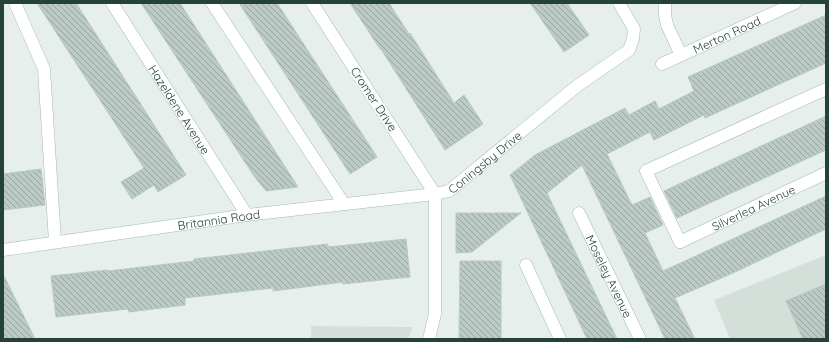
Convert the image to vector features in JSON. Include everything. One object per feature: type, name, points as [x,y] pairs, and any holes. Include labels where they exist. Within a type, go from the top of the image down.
[{"type":"street","points":[[15,3],[44,69],[55,242]]},
{"type":"street","name":"Hazeldene Avenue","points":[[112,3],[247,215]]},
{"type":"street","points":[[212,3],[344,204]]},
{"type":"street","name":"Cromer Drive","points":[[312,3],[435,194]]},
{"type":"street","name":"Coningsby Drive","points":[[429,339],[435,314],[435,194],[449,191],[577,86],[629,50],[633,39],[634,29],[619,3]]},
{"type":"street","name":"Merton Road","points":[[665,3],[667,25],[681,55]]},
{"type":"street","name":"Merton Road","points":[[662,64],[795,3]]},
{"type":"street","name":"Silverlea Avenue","points":[[826,88],[646,171],[680,242],[826,173]]},
{"type":"street","name":"Britannia Road","points":[[3,250],[247,215],[435,194]]},
{"type":"street","name":"Moseley Avenue","points":[[579,213],[640,339]]},
{"type":"street","points":[[526,265],[560,339]]},
{"type":"shaded area","points":[[826,255],[826,339],[730,339],[714,300]]},
{"type":"shaded area","points":[[311,326],[413,327],[408,339],[311,339]]},
{"type":"building","points":[[37,3],[76,3],[186,175],[158,192],[154,185],[132,199],[121,182],[144,168]]},
{"type":"building","points":[[141,3],[180,3],[298,187],[266,191],[254,176]]},
{"type":"building","points":[[239,3],[277,3],[377,157],[350,174]]},
{"type":"building","points":[[350,3],[389,3],[409,34],[410,33],[454,103],[464,95],[483,124],[445,150]]},
{"type":"building","points":[[530,3],[567,3],[589,35],[564,52]]},
{"type":"building","points":[[826,15],[826,63],[705,118],[704,115],[654,140],[650,132],[607,154],[632,205],[650,197],[663,225],[645,233],[663,271],[826,196],[826,229],[733,273],[675,298],[695,339],[665,339],[582,165],[547,193],[617,339],[587,339],[510,175],[535,155],[625,108],[629,115],[655,101],[659,109],[694,91],[688,77]]},
{"type":"building","points":[[826,116],[826,150],[677,218],[664,191]]},
{"type":"building","points":[[41,169],[45,205],[3,210],[3,174]]},
{"type":"building","points":[[456,213],[521,213],[472,252],[456,253]]},
{"type":"building","points":[[406,239],[410,277],[343,284],[343,282],[273,291],[273,288],[185,298],[185,305],[129,312],[128,309],[56,317],[51,276],[108,271],[194,261],[194,259],[328,244],[328,247]]},
{"type":"building","points":[[460,261],[501,261],[501,339],[459,339]]},
{"type":"building","points":[[3,274],[35,339],[3,339]]},
{"type":"building","points":[[826,284],[826,339],[803,339],[786,301]]}]
